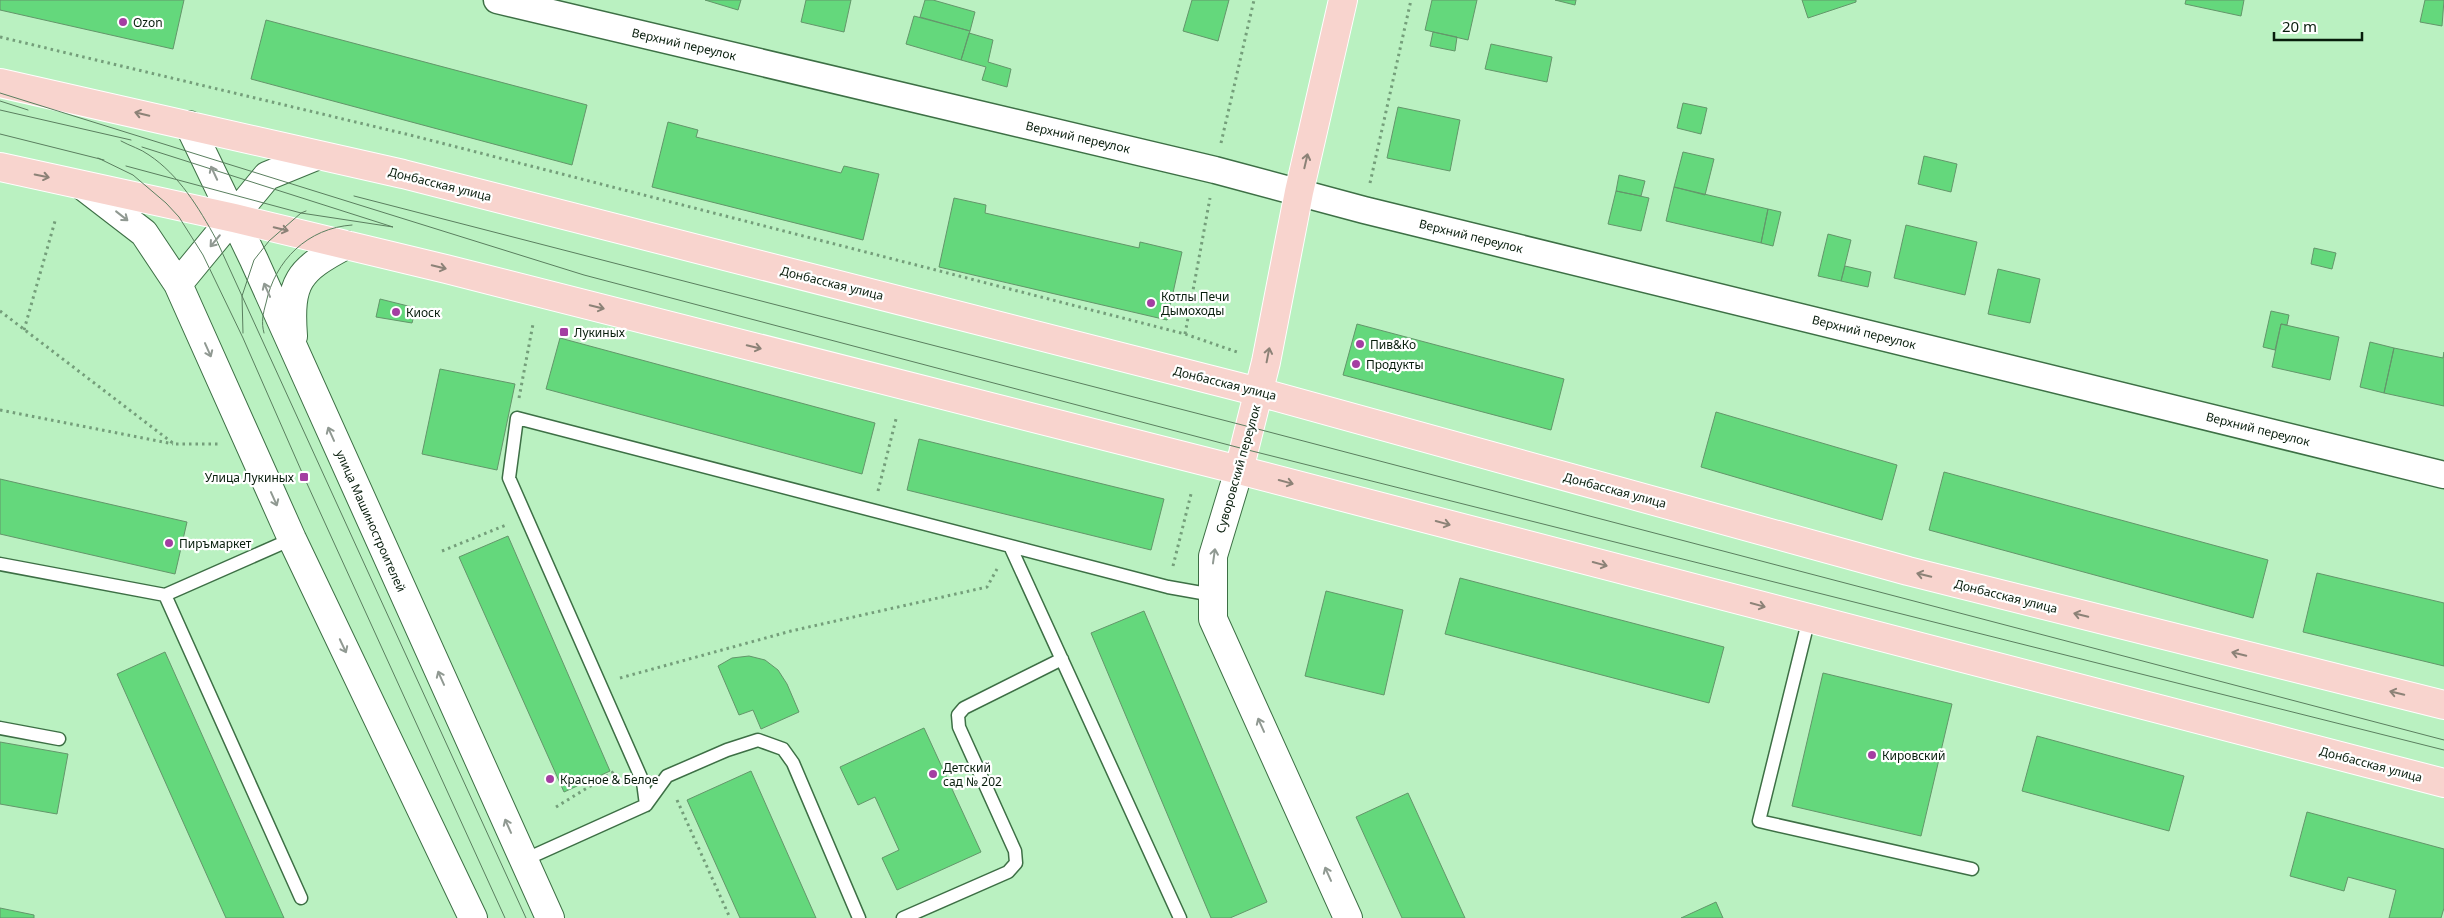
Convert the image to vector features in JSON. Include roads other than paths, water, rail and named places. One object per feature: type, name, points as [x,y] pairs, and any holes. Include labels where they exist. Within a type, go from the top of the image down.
[{"type":"main road","name":"Суворовский переулок","points":[[1344,0],[1299,192],[1260,392],[1213,556],[1213,619],[1348,918]]},
{"type":"main road","name":"Донбасская улица","points":[[0,83],[412,177],[1260,392],[1908,571],[2444,705]]},
{"type":"main road","name":"улица Машиностроителей","points":[[189,125],[234,218],[550,918]]},
{"type":"main road","points":[[178,284],[268,176],[316,156]]},
{"type":"main road","name":"Донбасская улица","points":[[0,167],[234,218],[455,271],[1239,470],[2444,783]]},
{"type":"main road","points":[[83,186],[144,233],[178,284],[292,539],[473,918]]},
{"type":"main road","points":[[294,350],[290,306],[300,276],[317,260],[346,245]]},
{"type":"street","name":"Верхний переулок","points":[[497,0],[1206,168],[2444,475]]},
{"type":"lane","points":[[646,805],[642,782],[509,478],[517,418],[1010,546],[1168,586],[1213,595]]},
{"type":"lane","points":[[0,564],[165,596],[292,539]]},
{"type":"lane","points":[[1010,546],[1180,918]]},
{"type":"lane","points":[[165,596],[301,898]]},
{"type":"lane","points":[[1809,618],[1759,821],[1972,869]]},
{"type":"lane","points":[[903,918],[1008,872],[1016,864],[1015,851],[959,727],[958,715],[972,703],[1062,659]]},
{"type":"lane","points":[[0,728],[58,739]]},
{"type":"lane","points":[[524,860],[646,805],[667,776],[726,750],[758,740],[782,748],[793,763],[859,918]]},
{"type":"tram line","points":[[0,93],[584,275],[1244,449],[2444,750]]},
{"type":"tram line","points":[[0,101],[28,110]]},
{"type":"tram line","points":[[0,110],[131,140]]},
{"type":"tram line","points":[[0,134],[104,160]]},
{"type":"tram line","points":[[121,141],[146,153],[170,172],[195,204],[216,239],[526,918]]},
{"type":"tram line","points":[[126,166],[301,213],[393,227],[142,147]]},
{"type":"tram line","points":[[98,158],[133,175],[166,203],[179,217],[203,255],[243,338],[304,477],[505,918]]},
{"type":"tram line","points":[[354,196],[1250,427],[2444,740]]},
{"type":"tram line","points":[[243,333],[242,296],[254,260],[269,241],[301,213],[306,211]]},
{"type":"tram line","points":[[264,333],[263,318],[270,287],[286,260],[296,249],[321,232],[336,227],[352,225]]},
{"type":"place","name":"Ozon","points":[[123,22]]},
{"type":"place","name":"Котлы Печи Дымоходы","points":[[1151,303]]},
{"type":"place","name":"Киоск","points":[[396,312]]},
{"type":"place","name":"Лукиных","points":[[564,332]]},
{"type":"place","name":"Пив&Ко","points":[[1360,344]]},
{"type":"place","name":"Продукты","points":[[1356,364]]},
{"type":"place","name":"Улица Лукиных","points":[[304,477]]},
{"type":"place","name":"Пиръмаркет","points":[[169,543]]},
{"type":"place","name":"Кировский","points":[[1872,755]]},
{"type":"place","name":"Детский сад № 202","points":[[933,774]]},
{"type":"place","name":"Красное & Белое","points":[[550,779]]}]
